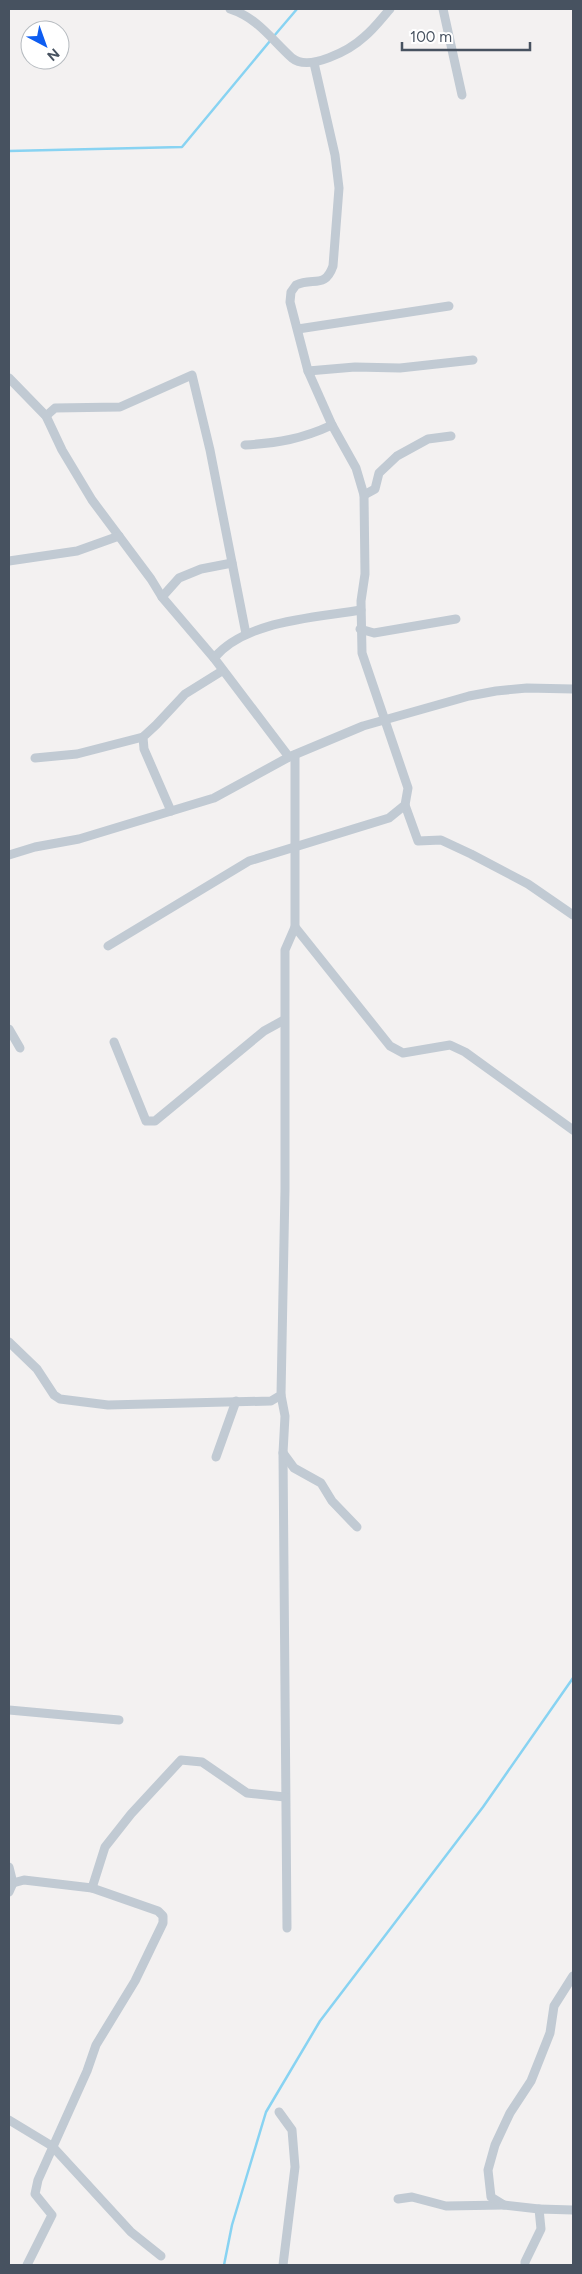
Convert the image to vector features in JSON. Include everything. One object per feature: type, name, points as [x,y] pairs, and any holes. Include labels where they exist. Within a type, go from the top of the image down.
[{"type":"street","points":[[230,9],[246,15],[266,30],[293,58],[304,64],[314,63],[355,44],[390,9]]},
{"type":"street","points":[[443,9],[462,96]]},
{"type":"street","points":[[314,63],[335,156],[339,188],[339,208],[333,266],[330,274],[323,280],[300,284],[291,292],[290,302],[308,372],[332,424],[356,468],[364,495],[365,574],[360,629],[362,653],[408,788],[405,805],[418,841],[441,840],[471,854],[528,884],[573,915]]},
{"type":"street","points":[[298,329],[450,306]]},
{"type":"street","points":[[308,372],[346,368],[400,368],[473,360]]},
{"type":"street","points":[[46,416],[55,408],[120,407],[192,375],[210,450],[246,634]]},
{"type":"street","points":[[9,378],[46,416],[62,450],[92,500],[151,579],[162,597],[214,658],[292,756],[295,927],[285,950],[285,1189],[281,1395],[285,1416],[283,1453],[287,1928]]},
{"type":"street","points":[[245,445],[281,442],[312,434],[332,424]]},
{"type":"street","points":[[364,495],[375,489],[380,473],[397,456],[428,439],[451,436]]},
{"type":"street","points":[[9,561],[77,551],[119,536]]},
{"type":"street","points":[[162,597],[179,578],[201,569],[232,563]]},
{"type":"street","points":[[214,658],[246,634],[277,624],[361,610]]},
{"type":"street","points":[[360,629],[374,633],[456,618]]},
{"type":"street","points":[[36,758],[78,754],[143,737],[185,694],[222,670]]},
{"type":"street","points":[[9,854],[79,839],[214,798],[292,756],[363,726],[469,696],[496,691],[526,688],[573,689]]},
{"type":"street","points":[[143,737],[144,750],[171,811]]},
{"type":"street","points":[[108,946],[249,861],[389,818],[405,805]]},
{"type":"street","points":[[295,927],[390,1046],[403,1053],[450,1045],[465,1052],[573,1130]]},
{"type":"street","points":[[114,1042],[146,1121],[154,1121],[264,1030],[284,1020]]},
{"type":"street","points":[[9,1029],[20,1048]]},
{"type":"street","points":[[9,1342],[37,1369],[54,1396],[60,1399],[108,1405],[271,1401],[281,1395]]},
{"type":"street","points":[[216,1457],[236,1401]]},
{"type":"street","points":[[283,1453],[294,1468],[321,1483],[332,1501],[357,1527]]},
{"type":"street","points":[[9,1710],[119,1720]]},
{"type":"street","points":[[92,1888],[105,1847],[131,1814],[181,1760],[202,1762],[247,1793],[285,1797]]},
{"type":"street","points":[[9,1867],[13,1883],[9,1892]]},
{"type":"street","points":[[13,1883],[24,1880],[92,1888],[158,1911],[163,1916],[163,1923],[135,1981],[96,2045],[87,2071],[34,2190],[35,2194],[52,2215],[27,2265]]},
{"type":"street","points":[[504,2205],[491,2197],[488,2170],[495,2145],[510,2113],[531,2081],[550,2033],[554,2006],[573,1976]]},
{"type":"street","points":[[279,2112],[292,2130],[295,2167],[283,2265]]},
{"type":"street","points":[[9,2120],[52,2146],[131,2232],[161,2256]]},
{"type":"street","points":[[398,2198],[412,2197],[446,2206],[504,2205],[573,2210]]},
{"type":"street","points":[[525,2265],[541,2229],[539,2209]]},
{"type":"waterway","points":[[274,36],[297,9]]},
{"type":"waterway","points":[[9,151],[182,147],[270,41]]},
{"type":"waterway","points":[[224,2265],[232,2225],[266,2112],[320,2021],[483,1807],[573,1678]]}]
